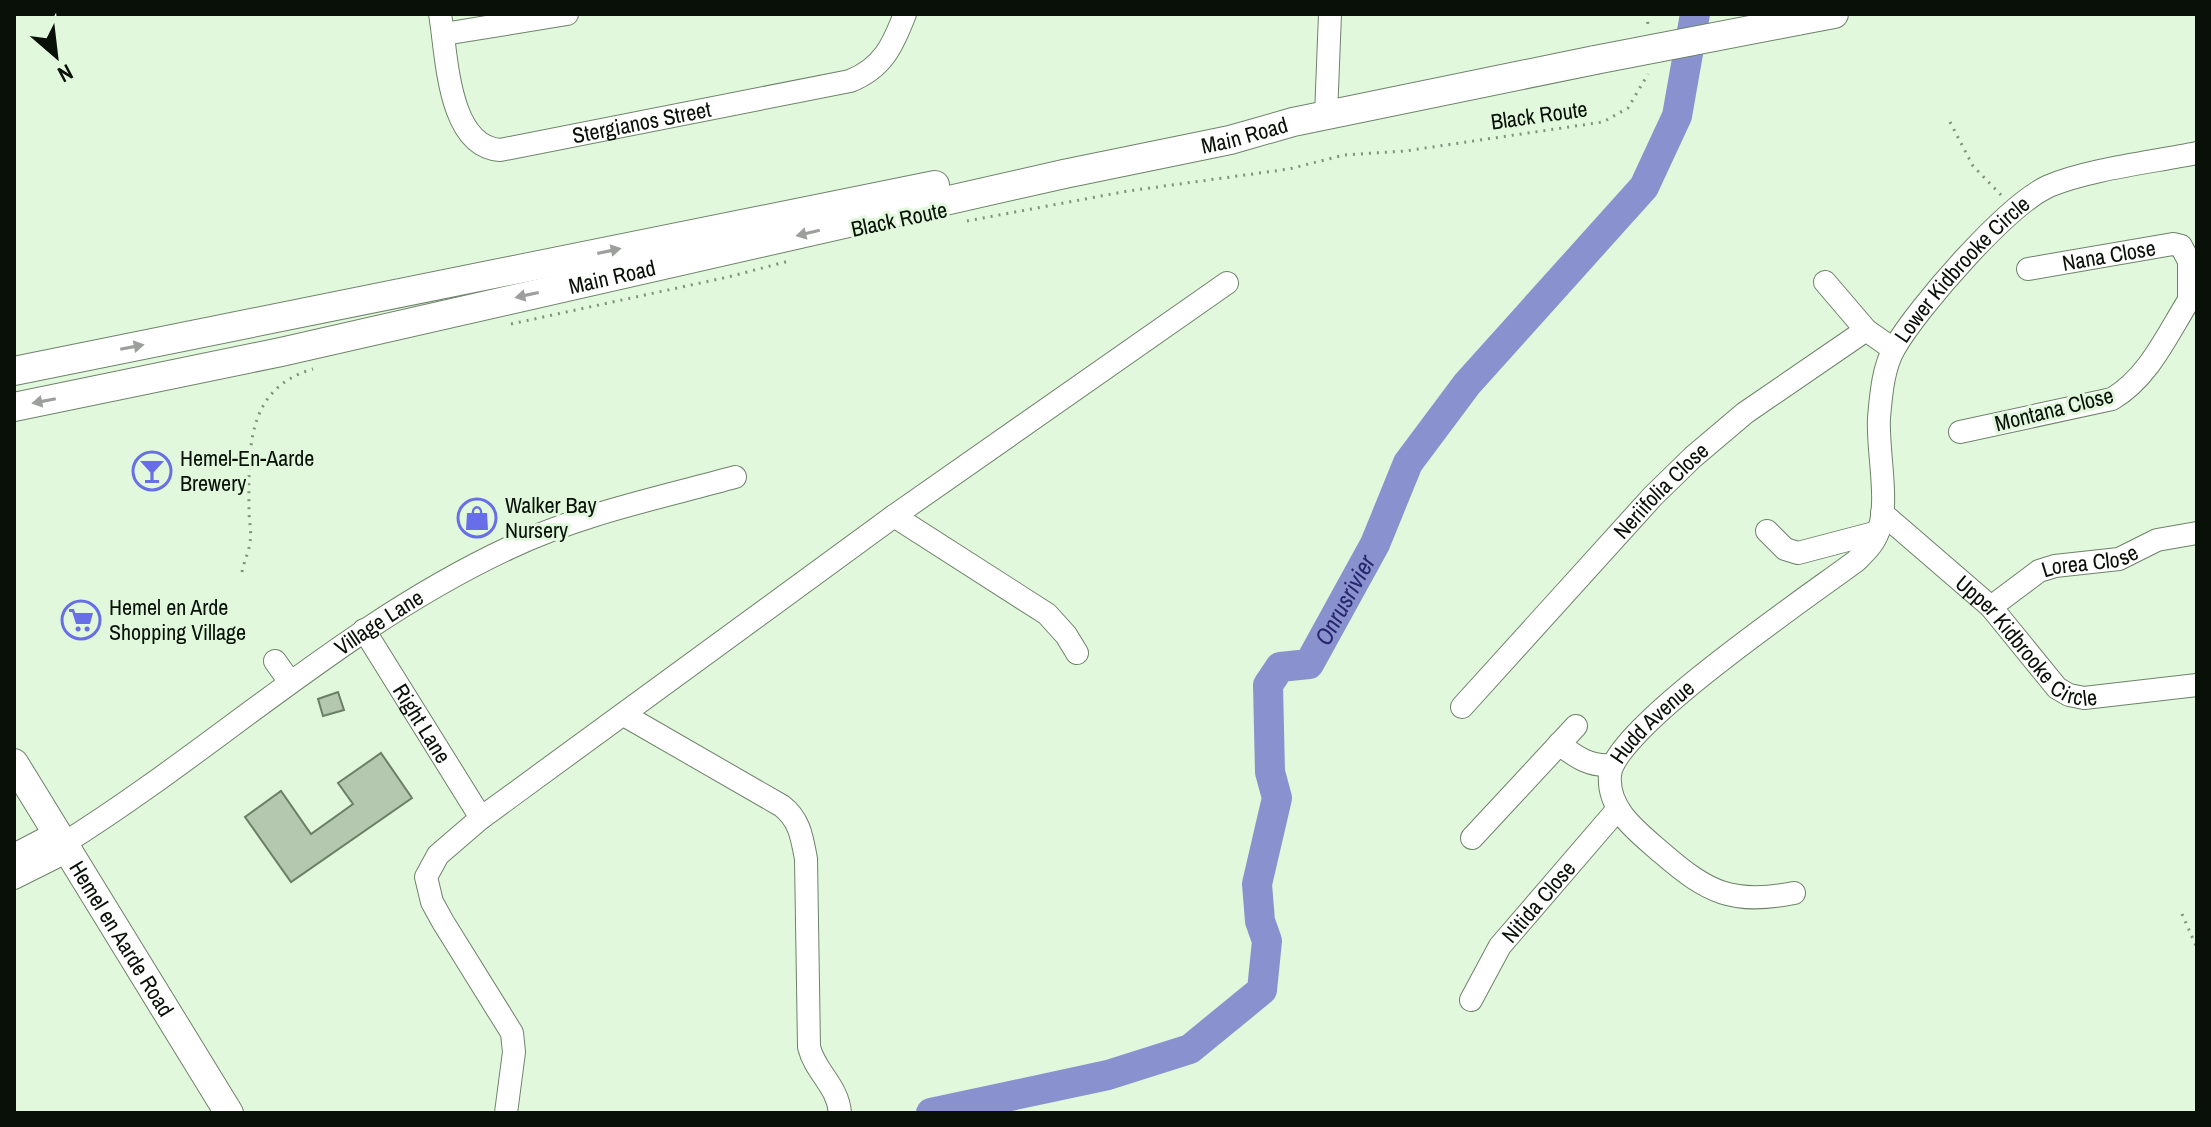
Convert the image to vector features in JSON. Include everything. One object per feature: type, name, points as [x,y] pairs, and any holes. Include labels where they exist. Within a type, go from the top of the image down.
[{"type":"main road","points":[[1293,122],[1834,14]]},
{"type":"main road","name":"Main Road","points":[[14,371],[1202,130],[1255,121],[1293,122]]},
{"type":"main road","name":"Main Road","points":[[14,407],[265,355],[1064,174],[1230,140],[1293,122]]},
{"type":"main road","name":"Hemel en Aarde Road","points":[[14,763],[229,1113]]},
{"type":"street","points":[[442,24],[567,14]]},
{"type":"street","name":"Stergianos Street","points":[[442,24],[459,118],[480,144],[500,150],[850,81],[873,69],[888,54],[905,14]]},
{"type":"street","points":[[1326,115],[1330,14]]},
{"type":"street","name":"Lower Kidbrooke Circle","points":[[1880,523],[1881,391],[1893,349],[1931,296],[2014,209],[2046,187],[2071,178],[2197,153]]},
{"type":"street","name":"Nana Close","points":[[2028,269],[2173,244],[2181,246],[2189,261],[2193,299]]},
{"type":"street","points":[[1825,282],[1866,330],[1893,349]]},
{"type":"street","points":[[506,1113],[514,1052],[512,1033],[438,912],[427,887],[426,877],[438,855],[481,818],[894,516],[1227,283]]},
{"type":"street","name":"Montana Close","points":[[1960,432],[2112,399],[2130,388],[2143,374],[2193,299]]},
{"type":"street","name":"Neriifolia Close","points":[[1462,707],[1653,496],[1693,457],[1745,413],[1866,330]]},
{"type":"street","name":"Village Lane","points":[[63,842],[130,801],[290,682],[407,602],[508,548],[554,529],[735,477]]},
{"type":"street","points":[[894,516],[1047,614],[1077,653]]},
{"type":"street","points":[[1767,531],[1785,549],[1798,553],[1880,523]]},
{"type":"street","name":"Upper Kidbrooke Circle","points":[[1880,523],[1991,607],[2057,688],[2069,695],[2084,698],[2197,685]]},
{"type":"street","name":"Hudd Avenue","points":[[1617,810],[1610,785],[1612,765],[1631,739],[1703,676],[1856,561],[1880,523]]},
{"type":"street","name":"Lorea Close","points":[[1991,607],[2039,571],[2055,566],[2119,559],[2157,540],[2197,533]]},
{"type":"street","name":"Right Lane","points":[[364,630],[481,818]]},
{"type":"street","points":[[275,661],[290,682]]},
{"type":"street","points":[[624,715],[782,806],[795,819],[801,831],[806,859],[809,1047],[814,1061],[836,1091],[840,1113]]},
{"type":"street","points":[[1472,838],[1576,726]]},
{"type":"street","points":[[1559,744],[1588,763],[1612,765]]},
{"type":"street","points":[[1617,810],[1671,861],[1716,891],[1736,897],[1763,899],[1794,893]]},
{"type":"street","name":"Nitida Close","points":[[1471,1000],[1500,946],[1617,810]]},
{"type":"street","points":[[14,855],[63,842]]},
{"type":"street","points":[[14,878],[63,842]]},
{"type":"path","points":[[1647,14],[1648,30]]},
{"type":"path","name":"Black Route","points":[[964,221],[1128,191],[1289,169],[1344,155],[1405,151],[1603,122],[1628,108],[1648,77],[1648,61]]},
{"type":"path","points":[[1950,122],[1973,166],[2014,209]]},
{"type":"path","points":[[505,325],[803,258]]},
{"type":"path","points":[[242,572],[251,539],[250,454],[254,421],[265,400],[294,375],[319,368]]},
{"type":"path","points":[[2182,914],[2197,948]]},
{"type":"building","points":[[338,692],[344,710],[323,716],[318,699]]},
{"type":"building","points":[[381,753],[412,798],[291,882],[245,817],[281,791],[311,834],[353,804],[338,783]]},
{"type":"waterway","name":"Onrusrivier","points":[[931,1113],[1108,1075],[1190,1049],[1262,990],[1267,941],[1260,921],[1257,884],[1277,798],[1270,772],[1268,685],[1280,667],[1309,664],[1375,544],[1408,463],[1467,384],[1644,187],[1677,116],[1695,14]]},
{"type":"place","name":"Hemel-En-Aarde Brewery","points":[[152,471]]},
{"type":"place","name":"Walker Bay Nursery","points":[[477,518]]},
{"type":"place","name":"Hemel en Arde Shopping Village","points":[[81,620]]}]
